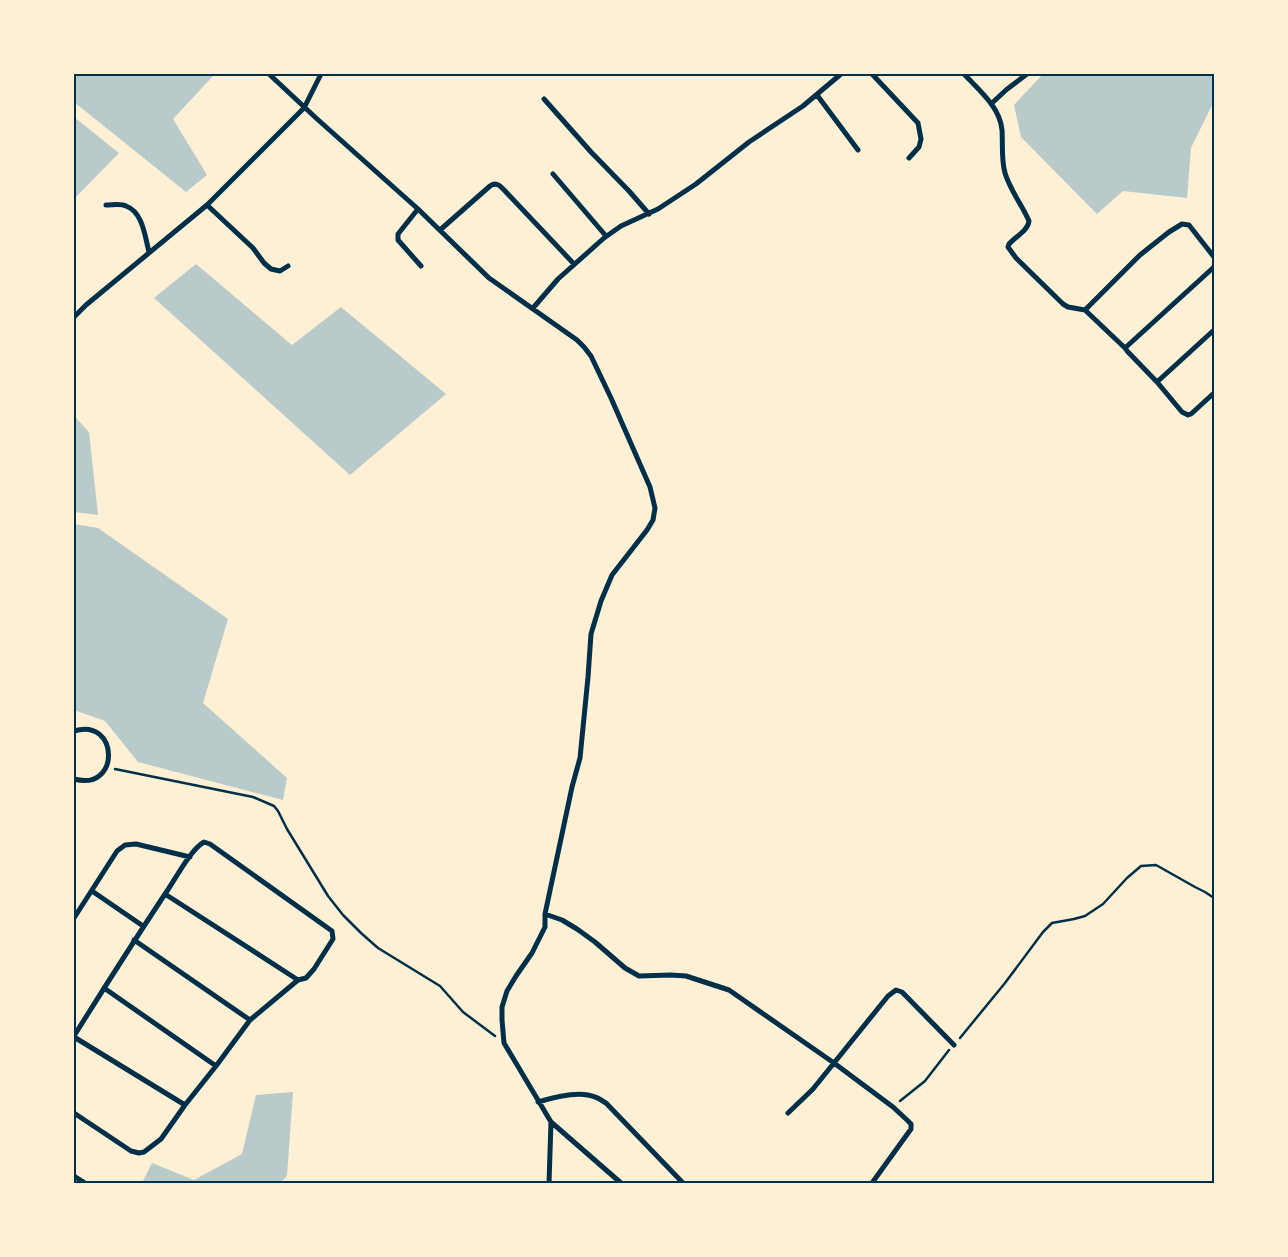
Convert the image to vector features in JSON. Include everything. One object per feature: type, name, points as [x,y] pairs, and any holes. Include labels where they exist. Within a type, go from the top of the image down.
[{"type":"street","points":[[269,74],[304,108],[440,230],[489,278],[533,308],[584,347],[591,356],[611,398],[650,487],[654,508],[653,520],[612,574],[591,634],[580,758],[545,914],[545,927],[532,953],[507,992],[502,1007],[504,1042],[550,1122],[621,1183]]},
{"type":"street","points":[[74,317],[86,304],[207,205],[304,108],[321,74]]},
{"type":"street","points":[[533,308],[574,264],[606,236],[621,226],[670,202],[749,142],[803,106],[841,74]]},
{"type":"street","points":[[872,74],[918,122],[921,139],[918,147],[909,158]]},
{"type":"street","points":[[964,74],[996,112],[1002,128],[1003,161],[1008,182],[1029,221],[1029,225],[1008,247],[1016,258],[1063,304],[1068,307],[1085,310],[1125,348],[1182,412],[1188,415],[1194,413],[1214,393]]},
{"type":"street","points":[[991,104],[1027,74]]},
{"type":"street","points":[[817,95],[858,150]]},
{"type":"street","points":[[544,100],[648,214]]},
{"type":"street","points":[[553,174],[606,236]]},
{"type":"street","points":[[440,230],[490,186],[495,184],[500,186],[574,264]]},
{"type":"street","points":[[106,205],[125,205],[134,210],[140,218],[150,252]]},
{"type":"street","points":[[207,205],[253,248],[271,270],[280,272],[288,266]]},
{"type":"street","points":[[418,210],[398,234],[398,240],[421,266]]},
{"type":"street","points":[[1085,310],[1140,255],[1182,224],[1189,225],[1214,257]]},
{"type":"street","points":[[1125,348],[1214,267]]},
{"type":"street","points":[[1157,382],[1214,330]]},
{"type":"street","points":[[74,730],[93,730],[104,739],[109,751],[106,768],[94,779],[76,779],[74,786]]},
{"type":"street","points":[[74,1114],[132,1151],[139,1153],[149,1149],[161,1139],[250,1020],[298,980],[306,978],[333,939],[332,931],[210,844],[204,842],[198,845],[143,926],[74,1036],[185,1105]]},
{"type":"street","points":[[74,918],[117,851],[125,845],[136,844],[190,857]]},
{"type":"street","points":[[92,891],[143,926]]},
{"type":"street","points":[[165,894],[298,980]]},
{"type":"street","points":[[545,914],[562,920],[577,929],[625,968],[639,976],[686,976],[729,990],[834,1063],[893,1107],[907,1120],[911,1129],[872,1183]]},
{"type":"street","points":[[134,940],[250,1020]]},
{"type":"street","points":[[104,988],[216,1066]]},
{"type":"street","points":[[788,1113],[813,1089],[888,996],[896,990],[902,992],[954,1045]]},
{"type":"street","points":[[538,1102],[560,1096],[595,1096],[606,1103],[683,1183]]},
{"type":"street","points":[[549,1183],[550,1122]]},
{"type":"street","points":[[74,1176],[85,1183]]},
{"type":"path","points":[[106,768],[253,797],[274,806],[328,896],[361,934],[378,948],[440,986],[463,1012],[504,1042]]},
{"type":"path","points":[[893,1107],[925,1080],[1052,923],[1079,918],[1094,910],[1103,904],[1140,866],[1156,865],[1214,898]]},
{"type":"shaded area","points":[[74,74],[215,74],[173,119],[207,175],[186,192],[74,102]]},
{"type":"shaded area","points":[[1043,74],[1214,74],[1214,101],[1191,148],[1187,198],[1123,191],[1097,214],[1021,137],[1014,105]]},
{"type":"shaded area","points":[[74,117],[119,153],[74,199]]},
{"type":"shaded area","points":[[196,264],[292,345],[341,307],[446,394],[350,475],[154,298]]},
{"type":"shaded area","points":[[74,416],[89,432],[98,515],[74,512]]},
{"type":"shaded area","points":[[74,524],[98,528],[228,619],[203,703],[287,778],[283,800],[138,762],[105,721],[74,710]]},
{"type":"shaded area","points":[[293,1092],[287,1176],[280,1183],[142,1183],[152,1163],[194,1180],[242,1154],[256,1095]]}]
